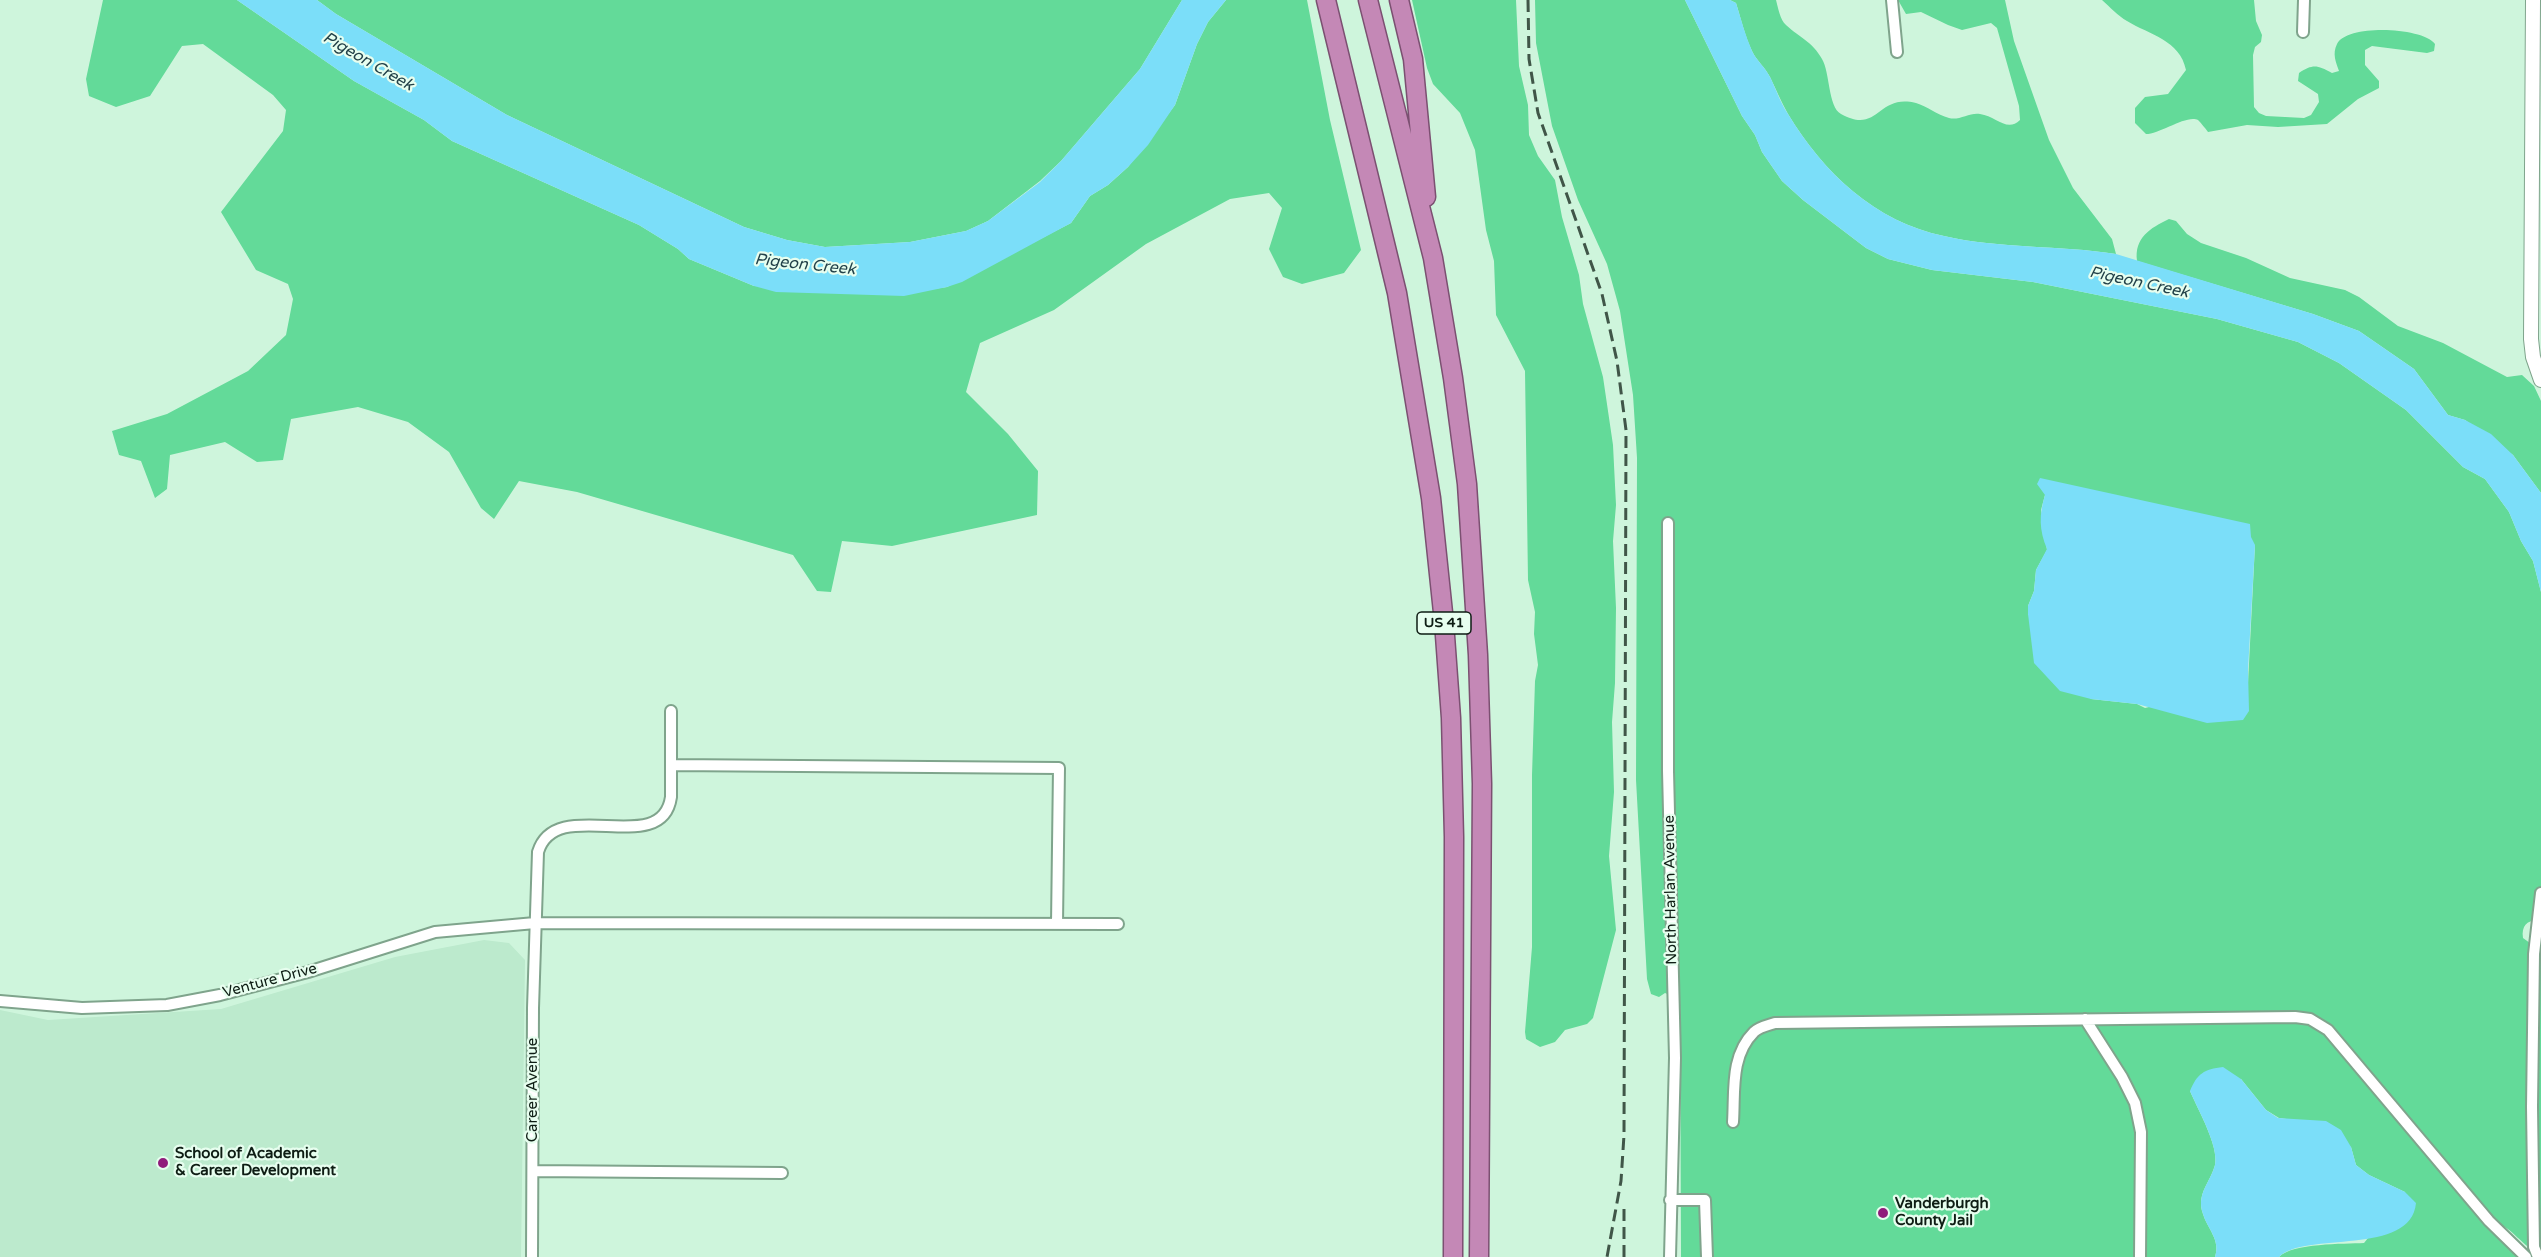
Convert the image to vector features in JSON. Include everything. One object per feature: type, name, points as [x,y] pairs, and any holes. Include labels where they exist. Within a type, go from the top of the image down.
[{"type":"highway","name":"US 41","points":[[1326,0],[1397,293],[1431,498],[1444,622],[1451,718],[1454,837],[1453,1257]]},
{"type":"highway","name":"US 41","points":[[1368,0],[1432,258],[1453,378],[1467,484],[1478,655],[1482,784],[1479,1257]]},
{"type":"highway","points":[[1399,0],[1415,79],[1432,258]]},
{"type":"street","points":[[1892,0],[1897,52]]},
{"type":"street","points":[[2303,32],[2304,0]]},
{"type":"street","points":[[2533,0],[2536,240],[2531,339],[2533,357],[2541,380]]},
{"type":"street","name":"North Harlan Avenue","points":[[1668,523],[1668,771],[1675,1058],[1670,1257]]},
{"type":"street","points":[[671,711],[671,765],[1059,768],[1058,924]]},
{"type":"street","name":"Career Avenue","points":[[532,1257],[535,923],[539,846],[556,830],[569,826],[637,827],[654,822],[666,811],[670,802],[671,765]]},
{"type":"street","points":[[2538,1257],[2534,1247],[2532,1107],[2534,954],[2541,893]]},
{"type":"street","name":"Venture Drive","points":[[0,1001],[82,1008],[167,1005],[220,995],[308,972],[435,932],[535,923],[1118,924]]},
{"type":"street","points":[[1733,1122],[1736,1063],[1742,1049],[1755,1031],[1775,1023],[2295,1017],[2310,1019],[2328,1030],[2489,1221],[2526,1257]]},
{"type":"street","points":[[2085,1020],[2122,1077],[2135,1103],[2140,1132],[2140,1257]]},
{"type":"street","points":[[533,1171],[782,1173]]},
{"type":"street","points":[[1670,1200],[1705,1200],[1707,1257]]},
{"type":"shaded area","points":[[484,940],[509,943],[525,960],[521,1257],[0,1257],[0,1010],[48,1020],[221,1009],[395,957]]},
{"type":"green space","points":[[103,0],[237,0],[354,81],[424,120],[452,141],[639,225],[678,249],[689,259],[754,286],[933,289],[947,287],[1071,223],[1090,196],[1108,185],[1128,167],[1175,105],[1197,44],[1208,22],[1226,0],[1307,0],[1330,120],[1361,250],[1344,273],[1302,284],[1283,277],[1269,249],[1282,208],[1269,193],[1230,199],[1146,244],[1054,310],[980,343],[966,392],[1008,434],[1038,471],[1037,515],[892,546],[842,541],[831,592],[817,591],[793,555],[577,492],[519,481],[494,519],[481,508],[449,452],[408,422],[358,407],[291,419],[283,460],[257,462],[225,442],[170,455],[167,489],[155,498],[141,461],[119,455],[112,431],[167,414],[248,371],[286,335],[293,299],[288,284],[256,270],[221,212],[283,131],[286,110],[273,95],[203,44],[182,46],[150,96],[116,107],[89,96],[86,79]]},
{"type":"green space","points":[[317,0],[1182,0],[1140,69],[1061,161],[1040,181],[988,221],[966,231],[910,242],[825,247],[787,240],[744,227],[507,115],[336,14]]},
{"type":"green space","points":[[1412,0],[1516,0],[1519,66],[1528,105],[1529,135],[1538,156],[1555,180],[1562,217],[1579,275],[1583,304],[1603,377],[1613,445],[1616,505],[1613,541],[1616,608],[1612,722],[1614,792],[1609,856],[1616,930],[1593,1018],[1587,1024],[1565,1030],[1555,1042],[1540,1047],[1526,1039],[1525,1032],[1532,947],[1532,775],[1535,681],[1538,665],[1534,634],[1535,612],[1528,580],[1525,371],[1496,315],[1494,261],[1486,230],[1475,150],[1460,113],[1433,84],[1427,68]]},
{"type":"green space","points":[[1535,0],[1685,0],[1742,116],[1755,135],[1762,152],[1782,181],[1866,248],[1888,259],[1932,270],[2033,282],[2217,319],[2298,342],[2339,363],[2406,410],[2463,467],[2485,479],[2509,512],[2521,541],[2533,561],[2541,592],[2541,920],[2532,921],[2524,926],[2523,938],[2541,951],[2541,1254],[2528,1247],[2507,1228],[2494,1223],[2490,1230],[2519,1257],[2279,1257],[2286,1252],[2306,1247],[2364,1243],[2405,1192],[2369,1175],[2356,1165],[2351,1147],[2294,1120],[2279,1118],[2266,1110],[2241,1079],[2190,1091],[2214,1148],[2215,1165],[2202,1194],[2201,1207],[2215,1240],[2215,1257],[1681,1257],[1680,999],[1665,993],[1659,997],[1651,994],[1647,979],[1636,780],[1637,458],[1633,395],[1620,311],[1607,264],[1578,200],[1552,126],[1536,43]],"holes":[[[2045,495],[2255,545],[2248,683],[2145,708],[2137,704],[2091,699],[2028,614],[2036,570],[2047,550],[2041,510]]]},
{"type":"green space","points":[[1730,0],[1776,0],[1784,23],[1810,44],[1822,59],[1827,72],[1831,97],[1841,114],[1863,120],[1893,103],[1903,101],[1920,104],[1949,118],[1980,114],[2011,125],[2020,120],[2019,106],[1997,28],[1991,23],[1962,30],[1921,12],[1906,14],[1898,0],[2005,0],[2014,41],[2049,140],[2073,188],[2112,239],[2116,254],[1986,243],[1944,236],[1919,229],[1874,207],[1853,192],[1817,156],[1802,135],[1785,109],[1768,73],[1754,54],[1736,3]]},
{"type":"green space","points":[[2102,0],[2254,0],[2256,21],[2262,35],[2261,42],[2255,47],[2253,55],[2254,107],[2266,116],[2304,118],[2311,115],[2319,102],[2318,94],[2298,81],[2299,73],[2315,67],[2332,73],[2339,71],[2335,55],[2337,44],[2355,33],[2385,30],[2416,34],[2435,44],[2434,51],[2427,53],[2372,46],[2365,50],[2365,65],[2379,81],[2379,88],[2358,99],[2327,124],[2278,127],[2247,125],[2208,132],[2198,120],[2193,119],[2146,134],[2135,123],[2135,108],[2145,97],[2168,94],[2186,70],[2183,60],[2171,45],[2124,19]]},
{"type":"green space","points":[[2169,219],[2176,221],[2187,234],[2201,243],[2246,258],[2290,278],[2345,290],[2359,297],[2398,326],[2443,343],[2507,377],[2522,375],[2534,386],[2541,401],[2541,493],[2513,455],[2465,420],[2448,415],[2414,369],[2359,331],[2313,314],[2137,261],[2138,246],[2141,240],[2150,230]]},
{"type":"water","name":"Pigeon Creek","points":[[237,0],[317,0],[336,14],[507,115],[744,227],[787,240],[825,247],[910,242],[966,231],[988,221],[1040,182],[1061,161],[1140,69],[1182,0],[1226,0],[1208,22],[1197,44],[1175,105],[1148,145],[1108,185],[1090,196],[1071,223],[962,282],[904,296],[776,292],[754,286],[689,259],[678,249],[639,225],[452,141],[424,120],[354,81]]},
{"type":"water","name":"Pigeon Creek","points":[[1685,0],[1730,0],[1736,3],[1752,51],[1768,73],[1785,109],[1817,156],[1853,192],[1895,219],[1919,229],[1965,240],[2116,254],[2313,314],[2359,331],[2414,369],[2448,415],[2465,420],[2491,434],[2513,455],[2541,493],[2541,592],[2533,561],[2521,541],[2509,512],[2485,479],[2463,467],[2406,410],[2339,363],[2298,342],[2217,319],[2033,282],[1932,270],[1888,259],[1866,248],[1782,181],[1762,152],[1755,135],[1742,116]]},
{"type":"water","points":[[2040,478],[2250,524],[2251,537],[2255,545],[2248,670],[2249,711],[2243,720],[2207,723],[2137,704],[2091,699],[2060,691],[2034,663],[2028,606],[2034,591],[2036,570],[2047,549],[2041,529],[2045,495],[2037,484]]},
{"type":"water","points":[[2223,1067],[2241,1079],[2266,1110],[2278,1118],[2326,1121],[2341,1130],[2351,1147],[2356,1165],[2369,1175],[2405,1192],[2416,1203],[2410,1220],[2396,1231],[2377,1237],[2310,1245],[2292,1249],[2279,1257],[2215,1257],[2215,1240],[2201,1207],[2202,1194],[2215,1165],[2214,1148],[2190,1091],[2195,1080],[2202,1073]]},
{"type":"railway","points":[[1528,0],[1529,59],[1538,113],[1602,294],[1617,361],[1626,430],[1624,1135],[1621,1181],[1607,1257]]},
{"type":"railway","points":[[1624,1209],[1624,1257]]},
{"type":"place","name":"School of Academic & Career Development","points":[[163,1163]]},
{"type":"place","name":"Vanderburgh County Jail","points":[[1883,1213]]}]
